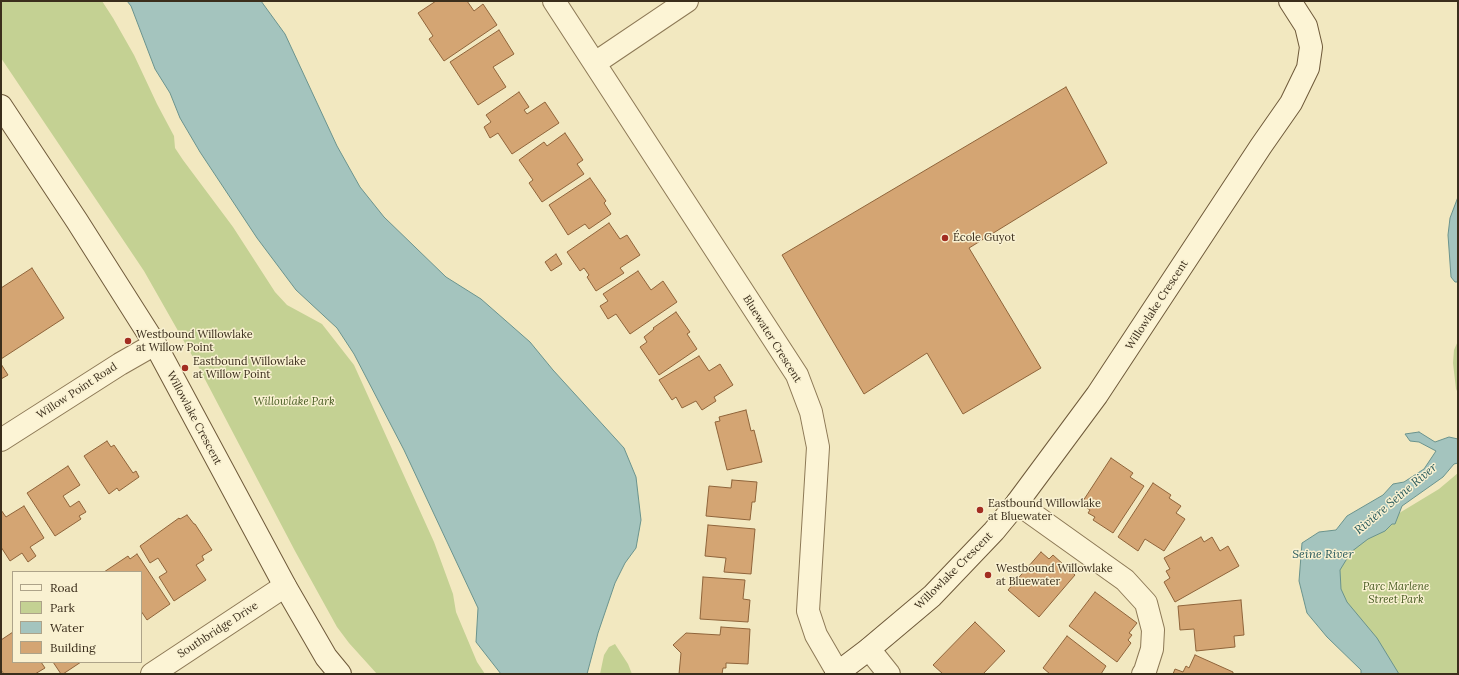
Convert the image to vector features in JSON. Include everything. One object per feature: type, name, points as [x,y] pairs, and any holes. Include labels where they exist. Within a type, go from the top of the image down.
[{"type":"street","name":"Bluewater Crescent","points":[[554,1],[797,375],[811,412],[818,447],[808,611],[816,635],[837,674]]},
{"type":"street","points":[[594,63],[687,1]]},
{"type":"street","name":"Willowlake Crescent","points":[[837,674],[932,596],[994,530],[1017,504],[1098,395],[1261,146],[1291,103],[1308,68],[1311,47],[1306,26],[1290,1]]},
{"type":"street","name":"Willowlake Crescent","points":[[1,106],[77,221],[155,344],[285,586],[326,657],[340,674]]},
{"type":"street","name":"Willow Point Road","points":[[1,440],[120,364],[155,344]]},
{"type":"street","points":[[1017,504],[1125,580],[1146,603],[1153,630],[1152,648],[1146,671],[1143,674]]},
{"type":"street","name":"Southbridge Drive","points":[[152,674],[285,586]]},
{"type":"street","points":[[869,649],[889,674]]},
{"type":"green space","name":"Willowlake Park","points":[[1,1],[102,1],[134,55],[174,136],[175,148],[183,160],[233,227],[275,292],[287,305],[322,324],[354,365],[434,542],[453,594],[456,612],[477,662],[485,674],[377,674],[349,643],[337,627],[295,551],[198,366],[144,271],[1,58]]},
{"type":"green space","points":[[1458,341],[1458,393],[1456,389],[1453,363],[1454,350]]},
{"type":"green space","name":"Parc Marlene Street Park","points":[[1458,473],[1458,674],[1378,674],[1326,599],[1339,559],[1396,515],[1439,489]]},
{"type":"green space","points":[[615,644],[628,664],[632,674],[600,674],[604,655],[609,647]]},
{"type":"water","points":[[127,1],[261,1],[285,34],[337,146],[360,187],[384,217],[446,277],[481,299],[530,342],[553,370],[624,448],[636,477],[641,520],[636,548],[625,563],[615,583],[598,633],[587,674],[501,674],[476,642],[478,608],[404,450],[354,354],[337,328],[296,290],[257,238],[200,152],[180,118],[170,93],[155,69],[131,6]]},
{"type":"water","points":[[1458,197],[1458,282],[1455,282],[1451,277],[1448,235],[1450,218]]},
{"type":"water","name":"Seine River","points":[[1419,432],[1435,442],[1449,437],[1458,439],[1458,463],[1454,464],[1443,477],[1402,506],[1395,524],[1392,524],[1385,531],[1368,539],[1351,552],[1340,570],[1341,589],[1347,602],[1377,638],[1399,674],[1361,674],[1361,670],[1327,637],[1307,613],[1299,581],[1302,543],[1319,532],[1336,530],[1347,516],[1383,495],[1393,484],[1404,482],[1424,469],[1436,451],[1419,442],[1410,441],[1405,434]]},
{"type":"building","points":[[436,1],[467,1],[474,11],[483,4],[497,25],[444,61],[429,39],[433,36],[418,13]]},
{"type":"building","points":[[499,30],[514,54],[493,67],[506,87],[478,105],[450,62]]},
{"type":"building","name":"École Guyot","points":[[1066,87],[1107,163],[969,248],[1041,368],[963,414],[927,353],[864,394],[782,255]]},
{"type":"building","points":[[519,92],[529,107],[524,110],[527,114],[545,102],[559,123],[512,154],[498,133],[490,138],[484,127],[491,122],[486,115]]},
{"type":"building","points":[[565,133],[583,160],[577,164],[584,174],[542,202],[529,183],[533,180],[519,160],[544,142],[547,146]]},
{"type":"building","points":[[590,178],[606,201],[604,203],[611,214],[589,229],[585,224],[568,235],[549,205]]},
{"type":"building","points":[[609,223],[620,239],[627,235],[640,255],[620,268],[624,273],[596,291],[587,277],[589,275],[584,268],[580,271],[567,252]]},
{"type":"building","points":[[556,254],[562,264],[551,271],[545,262]]},
{"type":"building","points":[[32,268],[64,318],[1,359],[1,288]]},
{"type":"building","points":[[638,271],[651,290],[663,281],[677,302],[630,334],[616,314],[608,319],[600,306],[608,301],[603,294]]},
{"type":"building","points":[[676,312],[690,332],[687,334],[697,349],[659,375],[640,347],[647,342],[644,337],[654,329],[653,328]]},
{"type":"building","points":[[699,356],[709,371],[720,364],[733,385],[714,397],[716,401],[702,410],[696,401],[682,408],[676,397],[672,400],[659,380]]},
{"type":"building","points":[[1,364],[8,375],[1,379]]},
{"type":"building","points":[[746,410],[751,431],[754,430],[762,462],[727,470],[715,422],[720,421],[719,417]]},
{"type":"building","points":[[107,441],[111,447],[114,445],[133,473],[136,471],[139,477],[119,491],[117,488],[109,494],[84,456]]},
{"type":"building","points":[[1111,458],[1133,473],[1130,477],[1144,486],[1113,533],[1093,520],[1095,517],[1088,513],[1090,510],[1081,504]]},
{"type":"building","points":[[68,466],[80,485],[63,496],[70,507],[79,501],[86,512],[79,516],[81,519],[55,536],[27,493]]},
{"type":"building","points":[[732,480],[757,482],[755,502],[752,502],[750,520],[706,516],[709,486],[731,488]]},
{"type":"building","points":[[1153,483],[1171,495],[1169,498],[1181,506],[1176,513],[1185,519],[1164,551],[1145,539],[1138,551],[1118,537]]},
{"type":"building","points":[[24,506],[44,538],[30,547],[36,556],[28,562],[22,553],[10,561],[1,547],[1,510],[6,517]]},
{"type":"building","points":[[187,515],[195,524],[212,550],[202,556],[204,560],[196,565],[206,580],[174,601],[159,577],[167,572],[158,558],[150,563],[140,546],[179,518],[180,519]]},
{"type":"building","points":[[708,525],[755,529],[751,574],[724,572],[726,558],[705,556]]},
{"type":"building","points":[[1201,537],[1204,542],[1212,537],[1220,551],[1228,546],[1239,566],[1175,602],[1164,582],[1170,578],[1166,571],[1170,569],[1164,558]]},
{"type":"building","points":[[1041,552],[1049,559],[1053,555],[1075,575],[1039,617],[1008,590]]},
{"type":"building","points":[[137,554],[170,604],[147,620],[142,612],[142,571],[106,571],[128,556],[130,559]]},
{"type":"building","points":[[703,577],[745,580],[743,599],[750,600],[748,622],[700,619]]},
{"type":"building","points":[[1095,592],[1137,623],[1129,633],[1132,635],[1128,640],[1131,643],[1117,662],[1069,626]]},
{"type":"building","points":[[1241,600],[1244,635],[1234,636],[1235,647],[1196,651],[1194,629],[1180,630],[1178,606]]},
{"type":"building","points":[[975,622],[1005,651],[983,674],[943,674],[933,665]]},
{"type":"building","points":[[721,627],[750,629],[748,664],[726,663],[726,668],[723,668],[722,674],[679,674],[681,653],[673,645],[686,633],[720,635]]},
{"type":"building","points":[[12,633],[12,663],[42,663],[45,668],[35,674],[4,674],[1,670],[1,640]]},
{"type":"building","points":[[1067,636],[1106,666],[1101,674],[1050,674],[1043,668]]},
{"type":"building","points":[[1195,655],[1233,672],[1233,674],[1173,674],[1175,669],[1183,672],[1186,666],[1189,668]]},
{"type":"building","points":[[54,663],[80,663],[63,674],[61,674]]},
{"type":"place","name":"École Guyot","points":[[945,238]]},
{"type":"place","name":"Westbound Willowlake at Willow Point","points":[[128,341]]},
{"type":"place","name":"Eastbound Willowlake at Willow Point","points":[[185,368]]},
{"type":"place","name":"Eastbound Willowlake at Bluewater","points":[[980,510]]},
{"type":"place","name":"Westbound Willowlake at Bluewater","points":[[988,575]]},
{"type":"water label","name":"Rivière Seine River","points":[[1396,499]]}]
